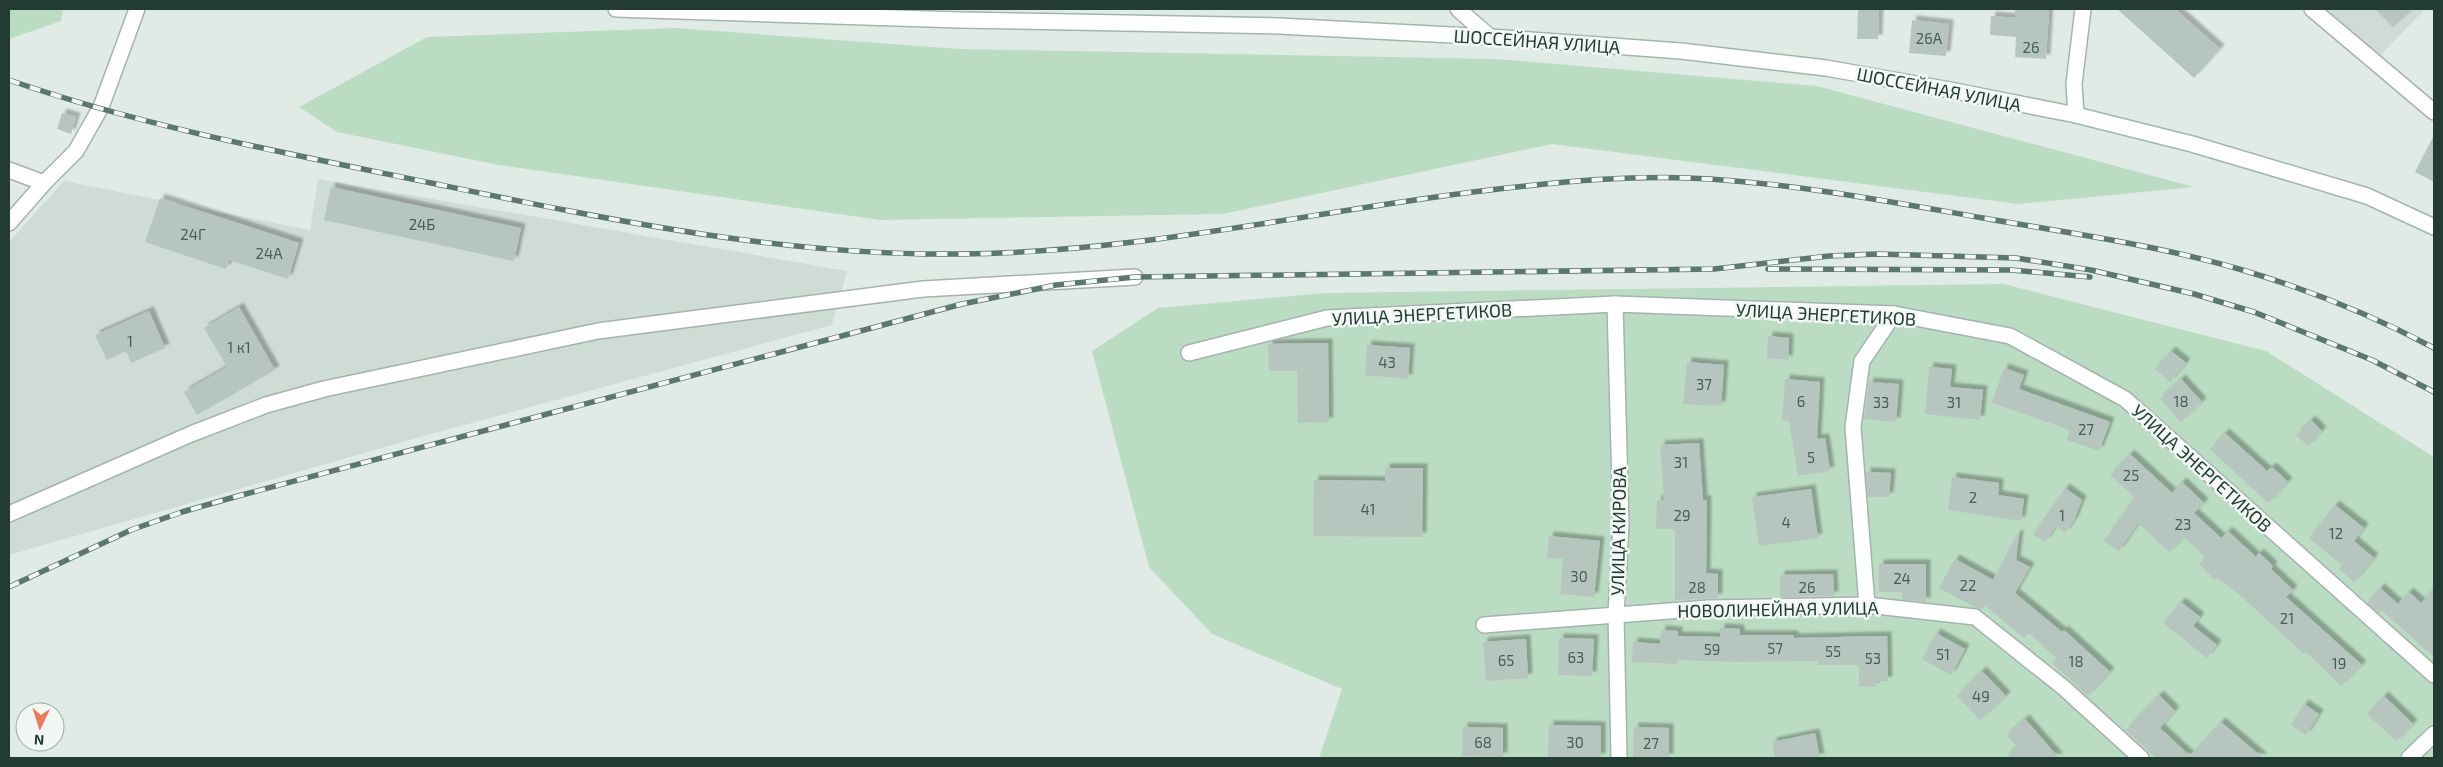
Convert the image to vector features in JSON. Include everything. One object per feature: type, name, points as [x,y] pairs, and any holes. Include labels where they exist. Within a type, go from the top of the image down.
[{"type":"street","points":[[9,223],[44,183],[76,151],[101,107],[137,9]]},
{"type":"street","name":"ШОССЕЙНАЯ УЛИЦА","points":[[616,9],[963,14],[1279,26],[1490,37],[1681,51],[1826,68],[1950,90],[2076,116],[2192,144],[2367,196],[2434,227]]},
{"type":"street","points":[[1458,9],[1490,37]]},
{"type":"street","points":[[2076,116],[2074,84],[2083,9]]},
{"type":"street","points":[[2312,9],[2434,112]]},
{"type":"street","points":[[9,170],[44,183]]},
{"type":"street","points":[[9,514],[191,434],[266,405],[324,389],[598,331],[923,289],[1135,277]]},
{"type":"street","name":"УЛИЦА ЭНЕРГЕТИКОВ","points":[[1189,353],[1328,318],[1616,304],[1894,314],[2010,336],[2125,399],[2434,676]]},
{"type":"street","name":"УЛИЦА КИРОВА","points":[[1616,304],[1621,524],[1616,614],[1619,758]]},
{"type":"street","points":[[1867,605],[1853,427],[1862,361],[1894,314]]},
{"type":"street","name":"НОВОЛИНЕЙНАЯ УЛИЦА","points":[[1484,625],[1709,608],[1867,605],[1975,617],[2064,688],[2141,758]]},
{"type":"street","points":[[2409,758],[2434,734]]},
{"type":"shaded area","points":[[2327,9],[2425,9],[2379,57]]},
{"type":"shaded area","points":[[318,179],[847,271],[832,325],[416,438],[9,555],[9,242],[64,181],[310,230]]},
{"type":"green space","points":[[9,9],[63,9],[61,21],[9,39]]},
{"type":"green space","points":[[676,28],[959,49],[1496,59],[1817,86],[2194,187],[2018,204],[1552,144],[1223,214],[880,220],[499,165],[337,132],[299,107],[427,37]]},
{"type":"green space","points":[[2004,284],[2266,351],[2434,457],[2434,758],[1319,758],[1342,689],[1212,634],[1149,567],[1092,351],[1158,308],[1324,293]]},
{"type":"building","points":[[1858,9],[1879,9],[1878,39],[1857,39]]},
{"type":"building","points":[[2015,9],[2049,9],[2046,59],[2015,57],[2016,37],[1990,35],[1991,16],[2015,18]]},
{"type":"building","points":[[2117,9],[2175,9],[2220,49],[2194,78]]},
{"type":"building","points":[[2375,9],[2413,9],[2393,27]]},
{"type":"building","points":[[1912,20],[1949,24],[1946,56],[1909,53]]},
{"type":"building","points":[[62,113],[76,117],[71,134],[57,129]]},
{"type":"building","points":[[2434,135],[2434,182],[2415,172]]},
{"type":"building","points":[[331,187],[521,228],[514,261],[324,220]]},
{"type":"building","points":[[160,198],[299,243],[288,279],[229,260],[226,269],[145,242]]},
{"type":"building","points":[[239,307],[275,370],[197,415],[184,392],[227,367],[204,328]]},
{"type":"building","points":[[149,311],[165,348],[131,363],[126,351],[107,360],[95,335]]},
{"type":"building","points":[[1768,336],[1789,338],[1788,360],[1767,358]]},
{"type":"building","points":[[1328,343],[1329,422],[1298,423],[1297,371],[1269,371],[1268,344]]},
{"type":"building","points":[[1367,345],[1410,348],[1408,379],[1365,375]]},
{"type":"building","points":[[2171,351],[2186,363],[2170,382],[2155,369]]},
{"type":"building","points":[[1687,362],[1724,365],[1721,406],[1683,404]]},
{"type":"building","points":[[1929,367],[1952,369],[1950,387],[1983,390],[1980,420],[1925,414]]},
{"type":"building","points":[[2004,368],[2024,375],[2019,389],[2110,422],[2099,451],[2067,440],[2070,431],[2059,426],[1992,403]]},
{"type":"building","points":[[1785,379],[1820,382],[1817,439],[1825,438],[1830,471],[1798,476],[1789,421],[1782,420]]},
{"type":"building","points":[[2181,379],[2202,402],[2181,422],[2160,399]]},
{"type":"building","points":[[1869,382],[1899,384],[1896,422],[1864,419]]},
{"type":"building","points":[[2311,420],[2322,431],[2308,446],[2296,435]]},
{"type":"building","points":[[2225,433],[2267,471],[2272,467],[2288,482],[2268,503],[2210,449]]},
{"type":"building","points":[[1699,443],[1703,500],[1707,500],[1706,573],[1718,574],[1718,598],[1675,600],[1675,529],[1656,529],[1657,500],[1664,500],[1660,445]]},
{"type":"building","points":[[2130,454],[2172,493],[2182,482],[2204,503],[2194,513],[2221,538],[2228,531],[2256,557],[2259,553],[2273,566],[2271,569],[2293,590],[2286,597],[2362,665],[2341,686],[2306,652],[2304,654],[2244,599],[2217,577],[2215,580],[2199,564],[2205,557],[2184,537],[2169,552],[2138,523],[2119,551],[2104,541],[2134,497],[2110,475]]},
{"type":"building","points":[[1385,468],[1423,468],[1422,537],[1313,536],[1314,480],[1385,481]]},
{"type":"building","points":[[1866,472],[1891,473],[1889,497],[1868,497]]},
{"type":"building","points":[[1952,477],[1999,483],[1998,495],[2024,499],[2021,521],[1948,510]]},
{"type":"building","points":[[2065,488],[2082,500],[2074,520],[2065,533],[2056,526],[2045,542],[2033,534]]},
{"type":"building","points":[[1811,489],[1818,538],[1759,546],[1752,497]]},
{"type":"building","points":[[2335,505],[2364,528],[2354,541],[2374,558],[2354,582],[2339,569],[2342,565],[2309,538]]},
{"type":"building","points":[[2017,534],[2019,535],[2016,560],[2030,567],[2015,593],[2062,632],[2064,630],[2110,672],[2088,696],[2052,663],[2056,658],[2029,633],[2024,638],[1984,605],[1981,610],[1939,588],[1955,559],[1993,580]]},
{"type":"building","points":[[1549,536],[1600,541],[1594,597],[1560,594],[1563,559],[1547,558]]},
{"type":"building","points":[[1879,564],[1926,564],[1926,602],[1902,599],[1902,592],[1879,592]]},
{"type":"building","points":[[1833,574],[1834,596],[1780,597],[1780,575]]},
{"type":"building","points":[[2380,588],[2398,604],[2409,592],[2421,603],[2434,589],[2434,657],[2381,610],[2379,613],[2367,603]]},
{"type":"building","points":[[2181,602],[2200,617],[2193,626],[2217,645],[2207,658],[2163,623]]},
{"type":"building","points":[[1720,628],[1740,629],[1740,635],[1794,635],[1794,638],[1887,636],[1888,681],[1876,681],[1876,686],[1859,687],[1859,665],[1818,665],[1818,661],[1738,662],[1677,660],[1677,664],[1632,662],[1633,642],[1660,644],[1661,630],[1678,631],[1678,636],[1720,637]]},
{"type":"building","points":[[1936,633],[1965,649],[1951,675],[1922,659]]},
{"type":"building","points":[[1559,638],[1594,639],[1592,676],[1558,675]]},
{"type":"building","points":[[1526,639],[1528,678],[1486,681],[1483,642]]},
{"type":"building","points":[[1982,671],[2006,696],[1980,720],[1957,696]]},
{"type":"building","points":[[2159,695],[2175,711],[2160,728],[2190,756],[2221,722],[2263,758],[2156,758],[2126,730]]},
{"type":"building","points":[[2384,696],[2413,724],[2396,741],[2367,714]]},
{"type":"building","points":[[2304,704],[2319,714],[2306,735],[2291,725]]},
{"type":"building","points":[[2025,719],[2059,758],[2005,758],[2017,747],[2007,735]]},
{"type":"building","points":[[1549,725],[1601,726],[1601,758],[1548,758]]},
{"type":"building","points":[[1463,727],[1503,728],[1503,757],[1462,756]]},
{"type":"building","points":[[1634,727],[1669,728],[1669,758],[1633,758]]},
{"type":"building","points":[[1815,733],[1820,758],[1775,758],[1772,742]]},
{"type":"railway","points":[[9,80],[60,97],[165,126],[562,210],[694,233],[759,242],[892,253],[1030,252],[1102,246],[1243,227],[1455,194],[1587,180],[1688,178],[1799,188],[2080,234],[2208,261],[2239,269],[2314,294],[2363,314],[2434,348]]},
{"type":"railway","points":[[9,587],[131,530],[182,512],[238,496],[962,304],[1056,285],[1135,277],[1714,269],[1829,256],[1877,254],[2016,258],[2091,270],[2194,294],[2254,312],[2372,360],[2434,392]]},
{"type":"railway","points":[[1768,269],[2011,270],[2090,277]]}]
